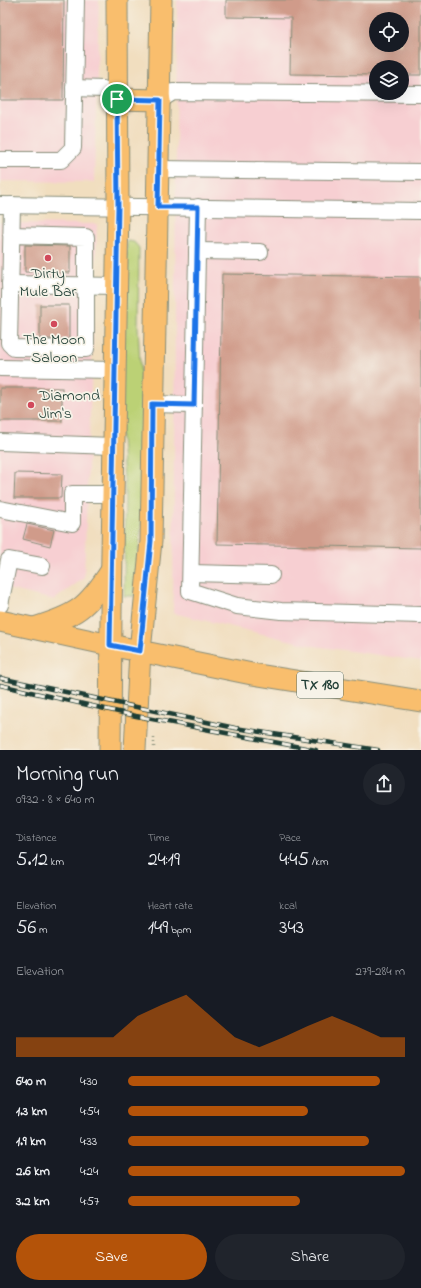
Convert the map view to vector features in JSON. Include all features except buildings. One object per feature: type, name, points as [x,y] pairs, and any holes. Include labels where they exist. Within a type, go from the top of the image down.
[{"type":"main road","points":[[110,750],[112,494],[118,206],[117,0]]},
{"type":"main road","points":[[135,750],[140,651],[151,541],[152,404],[159,169],[161,0]]},
{"type":"main road","points":[[117,99],[160,100]]},
{"type":"main road","points":[[34,628],[61,620],[80,609],[95,596],[111,571]]},
{"type":"main road","name":"TX 180","points":[[0,621],[252,674],[421,701]]},
{"type":"street","points":[[0,160],[61,160],[73,148],[76,0]]},
{"type":"street","points":[[74,88],[103,89],[117,99]]},
{"type":"street","points":[[160,100],[173,92],[421,94]]},
{"type":"street","points":[[159,169],[421,172]]},
{"type":"street","points":[[11,235],[86,237],[86,350],[14,348],[9,343],[11,235],[6,205],[421,211]]},
{"type":"street","points":[[198,207],[190,591],[237,606],[281,611],[421,614]]},
{"type":"street","points":[[197,251],[260,252]]},
{"type":"street","points":[[10,284],[116,286]]},
{"type":"street","points":[[0,368],[114,370]]},
{"type":"street","points":[[152,404],[194,405]]},
{"type":"street","points":[[0,442],[113,446]]},
{"type":"street","points":[[0,509],[72,524],[72,494],[112,494]]},
{"type":"street","points":[[0,605],[9,560],[42,566]]},
{"type":"street","points":[[191,573],[271,575]]},
{"type":"shaded area","points":[[0,0],[99,0],[94,182],[0,181]]},
{"type":"shaded area","points":[[177,0],[421,0],[421,661],[314,646],[173,613]]},
{"type":"shaded area","points":[[0,223],[97,224],[84,578],[54,600],[0,587]]},
{"type":"green space","points":[[127,241],[134,242],[139,248],[138,326],[143,422],[142,520],[134,596],[124,596],[125,493],[119,411]]},
{"type":"railway","points":[[0,678],[235,728],[378,750]]},
{"type":"railway","points":[[0,685],[136,716],[316,750]]},
{"type":"place","name":"Dirty Mule Bar","points":[[48,258]]},
{"type":"place","name":"The Moon Saloon","points":[[54,324]]},
{"type":"place","name":"Diamond Jim's","points":[[31,405]]},
{"type":"route","points":[[117,99],[160,100],[158,207],[198,207],[194,405],[152,404],[151,541],[140,651],[110,645],[114,349],[118,206],[117,99]]}]
